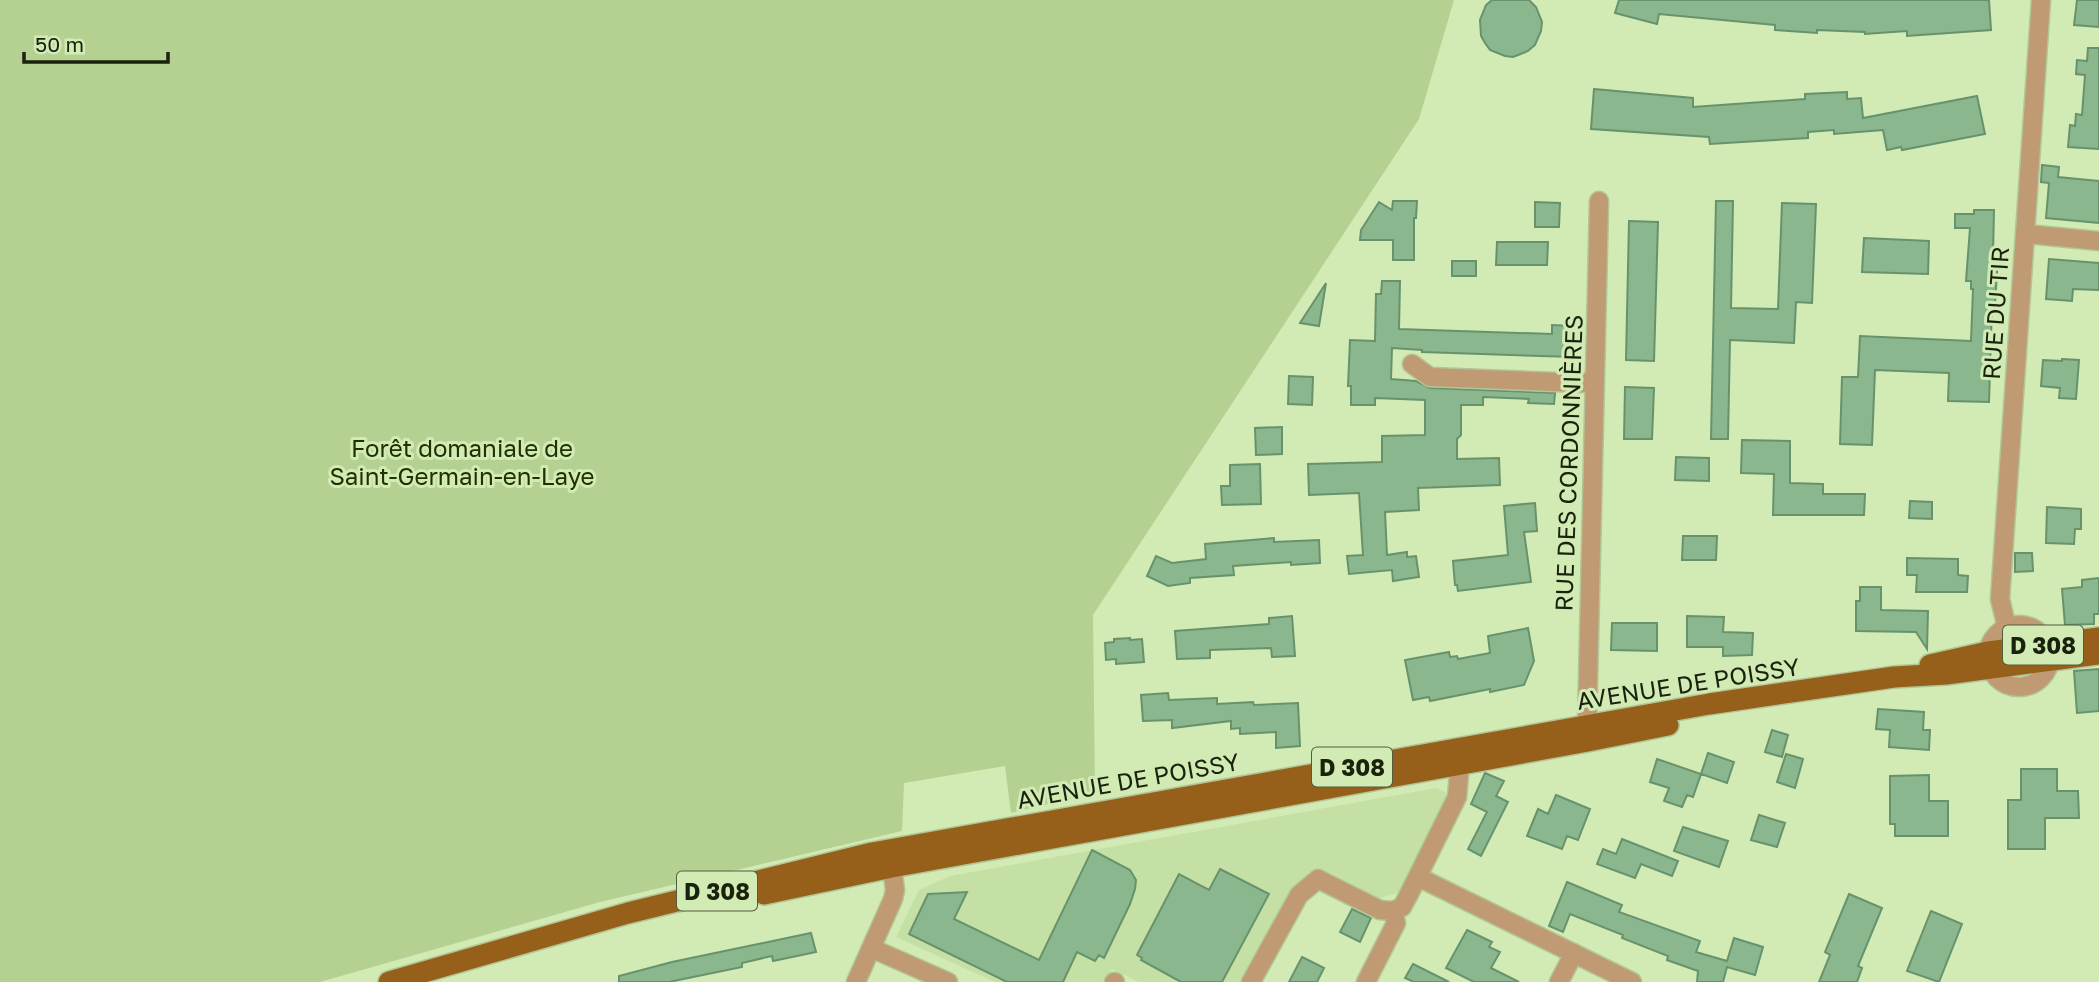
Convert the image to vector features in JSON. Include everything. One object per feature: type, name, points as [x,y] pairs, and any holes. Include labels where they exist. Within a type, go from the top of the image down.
[{"type":"main road","name":"D 308","points":[[1989,659],[2048,652],[2099,638]]},
{"type":"main road","name":"D 308","points":[[2048,652],[2099,654]]},
{"type":"main road","name":"AVENUE DE POISSY","points":[[389,982],[628,913],[890,858],[1588,733],[1709,704],[1894,677],[1946,674],[1989,659]]},
{"type":"street","name":"RUE DU TIR","points":[[2007,628],[2000,598],[2041,0]]},
{"type":"street","name":"RUE DES CORDONNIÈRES","points":[[1588,733],[1599,201]]},
{"type":"street","points":[[2026,234],[2099,242]]},
{"type":"street","points":[[1412,364],[1430,377],[1580,383],[1595,381]]},
{"type":"street","points":[[1989,659],[1994,637],[2007,628],[2024,625],[2039,633],[2048,652]]},
{"type":"street","points":[[1251,982],[1298,895],[1318,879],[1380,911],[1393,911],[1402,907],[1457,797],[1459,756]]},
{"type":"street","points":[[856,982],[893,899],[895,890],[890,858]]},
{"type":"street","points":[[1418,877],[1632,982]]},
{"type":"street","points":[[1366,982],[1396,923],[1393,911]]},
{"type":"street","points":[[871,948],[947,982]]},
{"type":"street","points":[[1559,982],[1574,953]]},
{"type":"shaded area","points":[[1436,788],[1449,794],[1401,892],[1379,898],[1331,873],[1315,871],[1300,880],[1243,982],[1139,982],[1112,969],[1105,982],[995,982],[896,937],[919,890],[950,876]]},
{"type":"green space","name":"Forêt domaniale de Saint-Germain-en-Laye","points":[[0,0],[1454,0],[1419,119],[1093,615],[1095,793],[1011,813],[1005,766],[904,783],[902,831],[600,902],[320,982],[0,982]]},
{"type":"building","points":[[1492,0],[1529,0],[1536,7],[1542,22],[1541,31],[1535,45],[1528,51],[1513,57],[1505,56],[1490,50],[1485,43],[1481,36],[1480,20],[1486,5]]},
{"type":"building","points":[[1619,0],[1989,0],[1991,30],[1907,36],[1907,31],[1865,34],[1817,30],[1817,33],[1775,30],[1775,25],[1659,14],[1657,24],[1615,13]]},
{"type":"building","points":[[2077,0],[2099,0],[2099,27],[2074,25]]},
{"type":"building","points":[[2088,48],[2099,48],[2099,149],[2068,147],[2070,125],[2075,126],[2076,114],[2082,115],[2085,75],[2076,74],[2077,60],[2087,61]]},
{"type":"building","points":[[1594,89],[1693,98],[1693,107],[1805,99],[1805,94],[1847,92],[1847,99],[1861,98],[1863,118],[1977,96],[1985,134],[1902,150],[1901,147],[1887,150],[1883,130],[1834,134],[1834,130],[1808,132],[1808,138],[1710,144],[1709,137],[1591,129]]},
{"type":"building","points":[[2042,165],[2059,167],[2058,177],[2099,181],[2099,223],[2046,218],[2049,183],[2041,182]]},
{"type":"building","points":[[1393,201],[1417,201],[1414,218],[1414,260],[1393,260],[1393,240],[1360,240],[1361,230],[1379,202],[1392,210]]},
{"type":"building","points":[[1716,201],[1733,201],[1731,308],[1778,309],[1782,203],[1816,204],[1812,303],[1796,302],[1794,343],[1730,340],[1728,439],[1711,439]]},
{"type":"building","points":[[1535,202],[1560,203],[1559,227],[1535,227]]},
{"type":"building","points":[[1974,210],[1994,210],[1993,255],[1998,256],[1995,305],[1992,305],[1989,402],[1948,401],[1949,373],[1875,370],[1872,445],[1840,444],[1842,377],[1858,377],[1860,336],[1971,341],[1973,289],[1971,281],[1966,281],[1970,228],[1955,228],[1955,214],[1974,214]]},
{"type":"building","points":[[1629,221],[1658,222],[1654,361],[1626,360]]},
{"type":"building","points":[[1864,238],[1929,241],[1928,274],[1862,272]]},
{"type":"building","points":[[1497,242],[1548,242],[1547,265],[1496,265]]},
{"type":"building","points":[[2049,259],[2099,263],[2099,290],[2073,289],[2072,301],[2046,299]]},
{"type":"building","points":[[1452,261],[1476,261],[1476,276],[1452,276]]},
{"type":"building","points":[[1382,281],[1400,281],[1399,329],[1552,334],[1552,325],[1574,326],[1573,357],[1422,352],[1392,348],[1391,379],[1416,381],[1430,388],[1555,393],[1554,404],[1528,403],[1529,399],[1483,397],[1483,405],[1461,405],[1461,435],[1457,439],[1457,459],[1499,458],[1500,485],[1418,488],[1419,510],[1385,512],[1387,555],[1407,552],[1407,557],[1416,556],[1419,577],[1393,581],[1392,570],[1349,574],[1347,556],[1363,555],[1359,493],[1309,495],[1308,464],[1382,462],[1382,436],[1425,435],[1425,400],[1375,398],[1375,405],[1351,405],[1351,386],[1348,386],[1350,340],[1375,341],[1376,294],[1381,294]]},
{"type":"building","points":[[1326,283],[1319,326],[1300,323]]},
{"type":"building","points":[[2043,360],[2079,360],[2076,399],[2059,398],[2060,388],[2041,386]]},
{"type":"building","points":[[1289,376],[1313,377],[1312,405],[1288,404]]},
{"type":"building","points":[[1625,387],[1654,388],[1652,439],[1624,439]]},
{"type":"building","points":[[1282,427],[1282,454],[1256,455],[1255,428]]},
{"type":"building","points":[[1742,440],[1790,441],[1790,483],[1823,484],[1823,494],[1865,494],[1864,515],[1773,515],[1774,474],[1741,473]]},
{"type":"building","points":[[1676,457],[1709,458],[1709,481],[1675,480]]},
{"type":"building","points":[[1260,464],[1261,504],[1222,505],[1221,486],[1230,486],[1230,465]]},
{"type":"building","points":[[1910,501],[1932,502],[1932,519],[1909,518]]},
{"type":"building","points":[[1535,503],[1537,531],[1524,532],[1531,582],[1458,591],[1453,561],[1508,555],[1504,506]]},
{"type":"building","points":[[2047,507],[2081,509],[2081,529],[2075,529],[2074,544],[2046,543]]},
{"type":"building","points":[[1683,536],[1717,536],[1716,560],[1682,560]]},
{"type":"building","points":[[1274,538],[1274,542],[1319,540],[1320,563],[1233,566],[1234,575],[1190,578],[1190,583],[1168,586],[1147,576],[1156,556],[1172,563],[1206,559],[1205,544]]},
{"type":"building","points":[[2015,553],[2032,553],[2033,571],[2015,572]]},
{"type":"building","points":[[1907,558],[1958,559],[1958,575],[1968,576],[1967,592],[1916,592],[1917,575],[1907,575]]},
{"type":"building","points":[[2099,578],[2099,614],[2094,614],[2094,624],[2065,625],[2062,589],[2082,587],[2082,580]]},
{"type":"building","points":[[1860,587],[1881,587],[1881,610],[1928,611],[1927,649],[1916,632],[1856,631],[1856,601],[1860,601]]},
{"type":"building","points":[[1292,616],[1295,656],[1272,657],[1271,648],[1210,650],[1210,658],[1177,659],[1175,631],[1269,624],[1269,618]]},
{"type":"building","points":[[1687,616],[1724,617],[1723,632],[1753,633],[1752,655],[1723,656],[1723,647],[1687,647]]},
{"type":"building","points":[[1612,623],[1657,623],[1657,651],[1611,650]]},
{"type":"building","points":[[1528,628],[1534,661],[1524,685],[1430,701],[1429,697],[1413,700],[1405,660],[1449,652],[1450,657],[1457,656],[1458,659],[1490,653],[1488,636]]},
{"type":"building","points":[[1114,639],[1142,639],[1144,662],[1116,664],[1116,659],[1106,660],[1105,643],[1114,642]]},
{"type":"building","points":[[2099,669],[2099,711],[2077,713],[2074,671]]},
{"type":"building","points":[[1168,693],[1169,700],[1217,698],[1217,704],[1298,703],[1300,746],[1276,748],[1276,732],[1240,734],[1240,728],[1231,729],[1231,721],[1172,728],[1172,720],[1143,721],[1141,695]]},
{"type":"building","points":[[1878,709],[1924,712],[1923,730],[1930,730],[1929,750],[1889,747],[1890,730],[1876,729]]},
{"type":"building","points":[[1772,730],[1788,735],[1782,757],[1765,752]]},
{"type":"building","points":[[1708,753],[1734,762],[1727,783],[1701,774]]},
{"type":"building","points":[[1786,754],[1803,759],[1795,788],[1777,782]]},
{"type":"building","points":[[1657,759],[1701,774],[1693,797],[1687,795],[1682,807],[1664,801],[1669,788],[1650,782]]},
{"type":"building","points":[[2021,769],[2057,769],[2057,791],[2078,791],[2079,818],[2045,818],[2045,849],[2008,849],[2008,800],[2021,800]]},
{"type":"building","points":[[1485,773],[1504,781],[1496,796],[1508,802],[1481,856],[1468,849],[1487,812],[1471,804]]},
{"type":"building","points":[[1929,775],[1929,801],[1948,801],[1948,836],[1895,836],[1895,824],[1890,824],[1890,776]]},
{"type":"building","points":[[1556,795],[1590,809],[1578,840],[1567,836],[1562,849],[1527,836],[1538,809],[1548,814]]},
{"type":"building","points":[[1759,815],[1785,823],[1777,847],[1751,840]]},
{"type":"building","points":[[1683,827],[1728,841],[1719,867],[1674,851]]},
{"type":"building","points":[[1622,839],[1678,861],[1672,876],[1641,864],[1635,878],[1597,864],[1603,849],[1616,854]]},
{"type":"building","points":[[1092,850],[1130,870],[1136,880],[1135,889],[1104,958],[1099,955],[1095,961],[1077,952],[1063,982],[1007,982],[909,934],[928,894],[967,892],[954,919],[1039,960]]},
{"type":"building","points":[[1220,869],[1269,894],[1222,982],[1181,982],[1141,960],[1137,955],[1179,874],[1209,890]]},
{"type":"building","points":[[1567,882],[1622,905],[1619,912],[1700,941],[1696,952],[1727,961],[1734,938],[1763,947],[1755,975],[1727,967],[1723,982],[1697,982],[1698,971],[1667,960],[1668,956],[1570,914],[1563,932],[1549,926]]},
{"type":"building","points":[[1849,894],[1882,908],[1858,966],[1862,968],[1857,982],[1819,982],[1830,955],[1825,952]]},
{"type":"building","points":[[1352,909],[1371,918],[1360,942],[1340,932]]},
{"type":"building","points":[[1931,911],[1962,924],[1939,982],[1907,971]]},
{"type":"building","points":[[1467,930],[1492,942],[1489,947],[1500,952],[1491,968],[1519,982],[1474,982],[1446,968]]},
{"type":"building","points":[[811,933],[816,952],[773,961],[772,956],[742,963],[742,967],[669,982],[619,982],[619,976],[672,962]]},
{"type":"building","points":[[1302,957],[1324,968],[1317,982],[1289,982]]},
{"type":"building","points":[[1413,964],[1449,982],[1414,982],[1405,978]]}]
